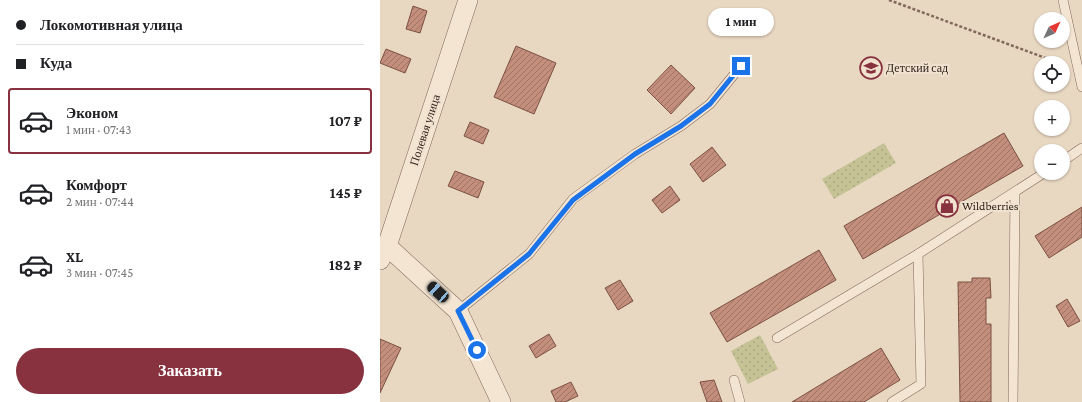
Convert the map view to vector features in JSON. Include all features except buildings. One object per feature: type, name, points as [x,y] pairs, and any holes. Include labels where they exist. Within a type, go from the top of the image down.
[{"type":"street","name":"Полевая улица","points":[[383,253],[468,0]]},
{"type":"street","points":[[383,253],[458,311],[501,402]]},
{"type":"lane","points":[[1063,0],[1082,87]]},
{"type":"lane","points":[[458,311],[529,254],[573,200],[635,154],[681,126],[710,104],[741,66]]},
{"type":"lane","points":[[1070,156],[1082,148]]},
{"type":"lane","points":[[777,338],[918,254],[1034,180]]},
{"type":"lane","points":[[1013,402],[1015,192]]},
{"type":"lane","points":[[892,402],[921,384],[918,254]]},
{"type":"lane","points":[[734,380],[740,402]]},
{"type":"path","points":[[889,0],[1040,56]]},
{"type":"shaded area","points":[[884,143],[896,163],[834,199],[822,179]]},
{"type":"shaded area","points":[[760,335],[778,369],[748,384],[731,351]]},
{"type":"place","name":"Детский сад","points":[[871,68]]},
{"type":"place","name":"Wildberries","points":[[947,206]]},
{"type":"route","points":[[477,350],[458,311],[529,254],[573,200],[635,154],[681,126],[710,104],[741,66]]}]
